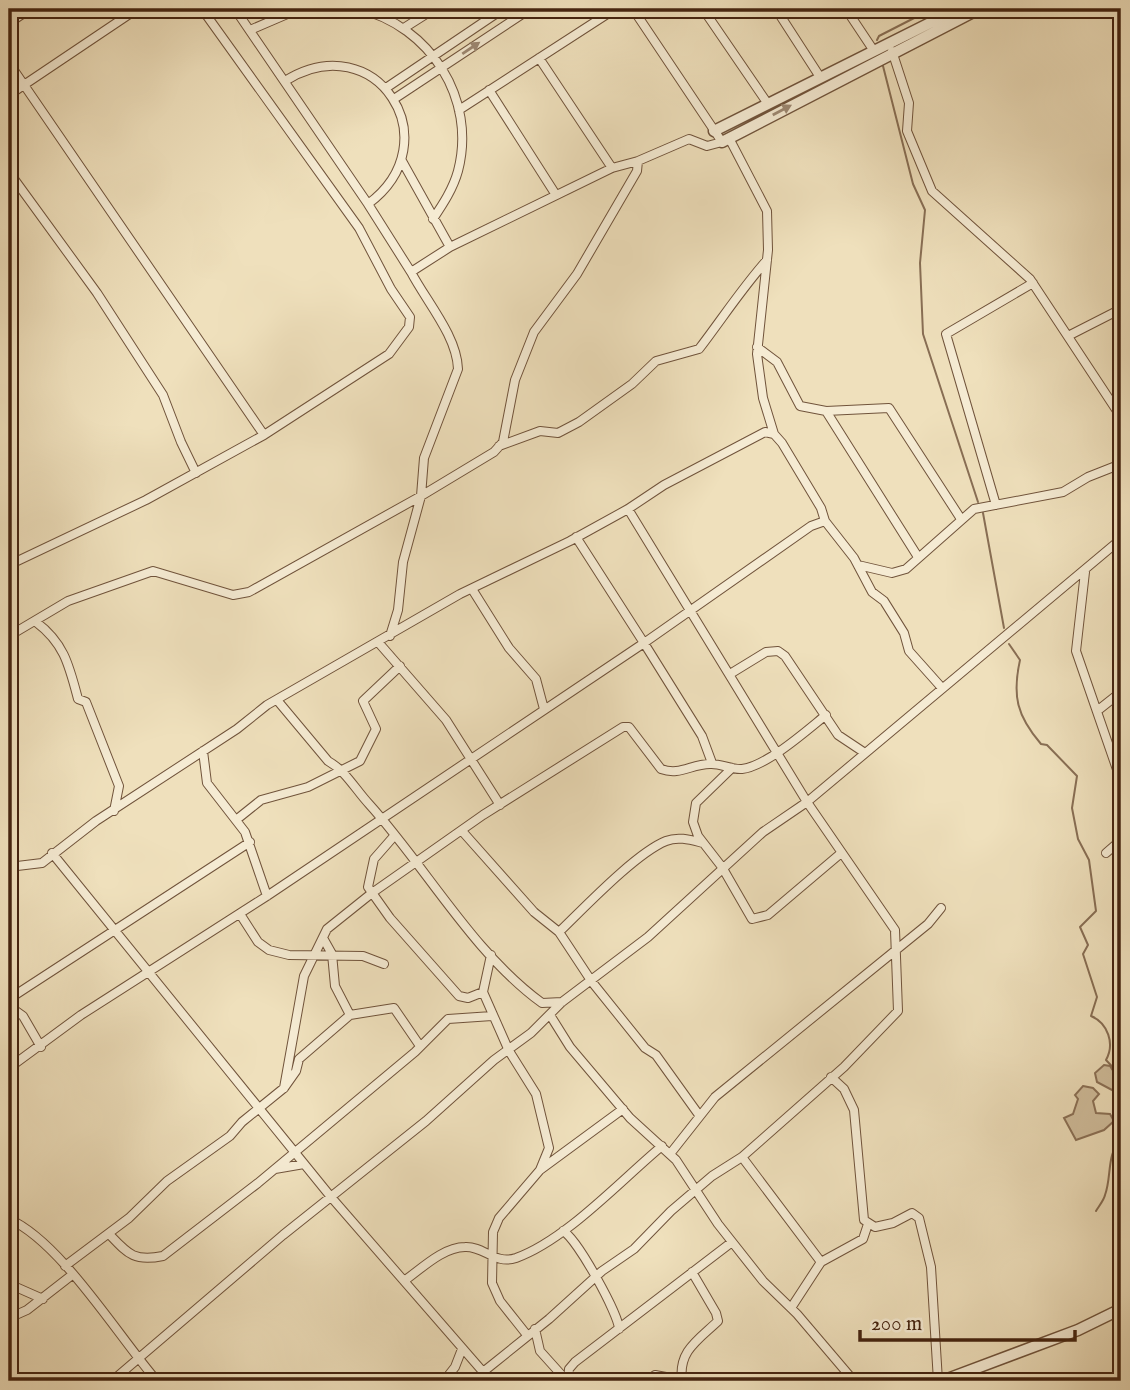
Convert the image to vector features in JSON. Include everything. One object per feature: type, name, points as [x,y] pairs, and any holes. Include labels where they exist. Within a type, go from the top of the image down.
[{"type":"street","points":[[9,23],[30,9]]},
{"type":"street","points":[[9,95],[137,9]]},
{"type":"street","points":[[9,565],[146,500],[264,435],[388,355],[409,327],[410,317],[391,289],[359,228],[202,9]]},
{"type":"street","points":[[236,9],[368,204],[441,322],[458,359],[458,369],[424,458],[421,496],[403,562],[398,610],[390,636]]},
{"type":"street","points":[[250,30],[294,9]]},
{"type":"street","points":[[359,9],[373,12],[404,28],[434,55],[442,67],[459,110],[462,145],[458,171],[449,196],[433,219]]},
{"type":"street","points":[[404,28],[433,9]]},
{"type":"street","points":[[386,88],[503,9]]},
{"type":"street","points":[[394,99],[530,9]]},
{"type":"street","points":[[459,110],[615,9]]},
{"type":"street","points":[[633,9],[714,131],[726,140],[767,211],[767,260],[757,347],[763,398],[774,435],[800,471],[825,521],[858,565],[872,592],[884,601],[904,633],[909,651],[942,688]]},
{"type":"street","points":[[703,9],[768,104]]},
{"type":"street","points":[[776,9],[820,77]]},
{"type":"street","points":[[846,9],[874,51]]},
{"type":"street","points":[[926,9],[934,21]]},
{"type":"street","points":[[714,131],[958,9]]},
{"type":"street","points":[[411,272],[450,247],[612,169],[689,139],[707,146],[726,140],[892,51],[979,9]]},
{"type":"street","points":[[1110,9],[1121,21]]},
{"type":"street","points":[[892,51],[909,103],[908,131],[932,191],[1033,284],[1121,417]]},
{"type":"street","points":[[539,58],[612,169]]},
{"type":"street","points":[[9,63],[264,435]]},
{"type":"street","points":[[285,81],[319,65],[337,64],[356,68],[386,88],[394,99],[405,131],[402,161],[382,194],[368,204]]},
{"type":"street","points":[[489,90],[556,195]]},
{"type":"street","points":[[402,161],[450,247]]},
{"type":"street","points":[[499,446],[506,433],[515,380],[534,332],[577,274],[637,171],[638,161]]},
{"type":"street","points":[[9,172],[97,293],[163,395],[196,472]]},
{"type":"street","points":[[9,636],[68,601],[153,570],[233,595],[249,592],[421,496],[499,446],[540,431],[558,433],[568,428],[632,384],[656,361],[699,349],[717,321],[734,304],[738,292],[767,260]]},
{"type":"street","points":[[996,505],[946,334],[1033,284]]},
{"type":"street","points":[[1068,336],[1121,309]]},
{"type":"street","points":[[757,347],[777,362],[800,406],[826,411],[889,408],[961,519]]},
{"type":"street","points":[[826,411],[918,557]]},
{"type":"street","points":[[9,866],[41,863],[277,699],[472,589],[628,509],[720,454],[765,432],[774,435]]},
{"type":"street","points":[[858,565],[892,573],[906,569],[974,509],[1063,492],[1088,477],[1121,464]]},
{"type":"street","points":[[483,1372],[597,1276],[634,1249],[671,1211],[712,1176],[742,1157],[831,1077],[898,1011],[895,930],[840,854],[807,802],[730,674],[687,610],[628,509]]},
{"type":"street","points":[[9,1068],[41,1047],[81,1014],[240,914],[644,643],[687,610],[811,526],[825,521]]},
{"type":"street","points":[[576,537],[702,736],[712,763]]},
{"type":"street","points":[[112,1381],[426,1121],[562,1002],[592,982],[648,937],[722,867],[785,815],[807,802],[1085,572],[1121,539]]},
{"type":"street","points":[[1085,572],[1076,651],[1121,781]]},
{"type":"street","points":[[472,589],[509,648],[536,679],[544,709]]},
{"type":"street","points":[[36,621],[55,636],[78,699],[86,702],[119,786],[114,811]]},
{"type":"street","points":[[378,642],[422,690],[472,757],[500,805]]},
{"type":"street","points":[[730,674],[766,652],[778,651],[785,656],[838,735],[864,754]]},
{"type":"street","points":[[236,820],[261,800],[309,788],[360,761],[376,729],[363,701],[400,666]]},
{"type":"street","points":[[1097,711],[1121,692]]},
{"type":"street","points":[[277,699],[328,761],[342,771],[382,818],[491,955],[542,1003],[562,1002]]},
{"type":"street","points":[[284,1088],[286,1061],[304,976],[327,929],[372,893],[461,831],[623,727],[629,727],[661,769],[680,772],[712,763],[732,768],[752,766],[777,752],[826,715]]},
{"type":"street","points":[[203,751],[207,783],[250,842],[267,896]]},
{"type":"street","points":[[732,768],[696,803],[693,822],[704,843],[722,867],[747,915],[752,919],[760,920],[840,854]]},
{"type":"street","points":[[461,831],[534,912],[559,932],[592,982],[645,1048],[656,1055],[699,1115]]},
{"type":"street","points":[[395,835],[370,868],[368,887],[413,946],[459,996],[468,998],[483,992]]},
{"type":"street","points":[[559,932],[610,883],[664,841],[680,838],[704,843]]},
{"type":"street","points":[[1106,853],[1121,840]]},
{"type":"street","points":[[9,999],[250,842]]},
{"type":"street","points":[[52,853],[331,1197],[491,1381]]},
{"type":"street","points":[[670,1154],[715,1097],[928,924],[941,908]]},
{"type":"street","points":[[240,914],[258,942],[269,950],[289,955],[363,956],[384,964]]},
{"type":"street","points":[[323,937],[331,954],[335,986],[350,1015]]},
{"type":"street","points":[[491,955],[483,992],[509,1051],[536,1094],[549,1148],[540,1170]]},
{"type":"street","points":[[9,1006],[23,1016],[41,1047]]},
{"type":"street","points":[[65,1266],[109,1234],[167,1181],[230,1136],[258,1108],[284,1088],[296,1071],[299,1059],[350,1015],[394,1008],[420,1046]]},
{"type":"street","points":[[550,1015],[570,1047],[623,1109],[670,1154],[763,1281],[791,1308],[854,1381]]},
{"type":"street","points":[[109,1234],[128,1255],[150,1258],[163,1256],[275,1169],[448,1019],[492,1016]]},
{"type":"street","points":[[831,1077],[844,1089],[854,1110],[864,1198],[862,1216],[868,1224],[875,1227],[893,1223],[912,1213],[919,1218],[931,1267],[940,1381],[1078,1330],[1121,1309]]},
{"type":"street","points":[[527,1335],[500,1301],[492,1283],[495,1225],[540,1170],[623,1109]]},
{"type":"street","points":[[404,1281],[448,1251],[463,1247],[502,1260],[518,1257],[563,1231],[662,1146]]},
{"type":"street","points":[[742,1157],[821,1262]]},
{"type":"street","points":[[275,1169],[304,1164]]},
{"type":"street","points":[[9,1212],[13,1221],[65,1266],[157,1381]]},
{"type":"street","points":[[791,1308],[821,1262],[863,1239],[868,1224]]},
{"type":"street","points":[[563,1231],[572,1238],[597,1276],[606,1300],[618,1317],[619,1329]]},
{"type":"street","points":[[567,1381],[571,1365],[732,1242]]},
{"type":"street","points":[[647,1381],[655,1375],[682,1381],[681,1364],[689,1346],[718,1321],[692,1272]]},
{"type":"street","points":[[9,1318],[43,1299],[72,1275]]},
{"type":"street","points":[[9,1284],[43,1299]]},
{"type":"street","points":[[535,1329],[540,1351],[567,1381]]},
{"type":"street","points":[[444,1381],[455,1367],[463,1349]]},
{"type":"shaded area","points":[[1104,1065],[1110,1066],[1121,1083],[1112,1090],[1097,1082],[1095,1073]]},
{"type":"shaded area","points":[[1083,1086],[1093,1088],[1099,1094],[1093,1101],[1096,1113],[1110,1114],[1114,1121],[1104,1130],[1076,1140],[1064,1118],[1073,1114],[1078,1099],[1075,1095]]},
{"type":"waterway","points":[[877,40],[879,36],[922,14]]},
{"type":"waterway","points":[[883,66],[913,184],[925,210],[920,263],[923,334],[978,502]]},
{"type":"waterway","points":[[983,513],[1004,628]]},
{"type":"waterway","points":[[1009,644],[1020,660],[1017,695],[1026,724],[1041,744],[1047,745],[1077,776],[1072,808],[1078,839],[1089,860],[1096,911],[1080,927],[1088,945],[1083,954],[1097,997],[1091,1016],[1106,1029],[1110,1041],[1106,1060],[1121,1076]]},
{"type":"waterway","points":[[1096,1211],[1107,1188],[1113,1152],[1121,1139]]}]
